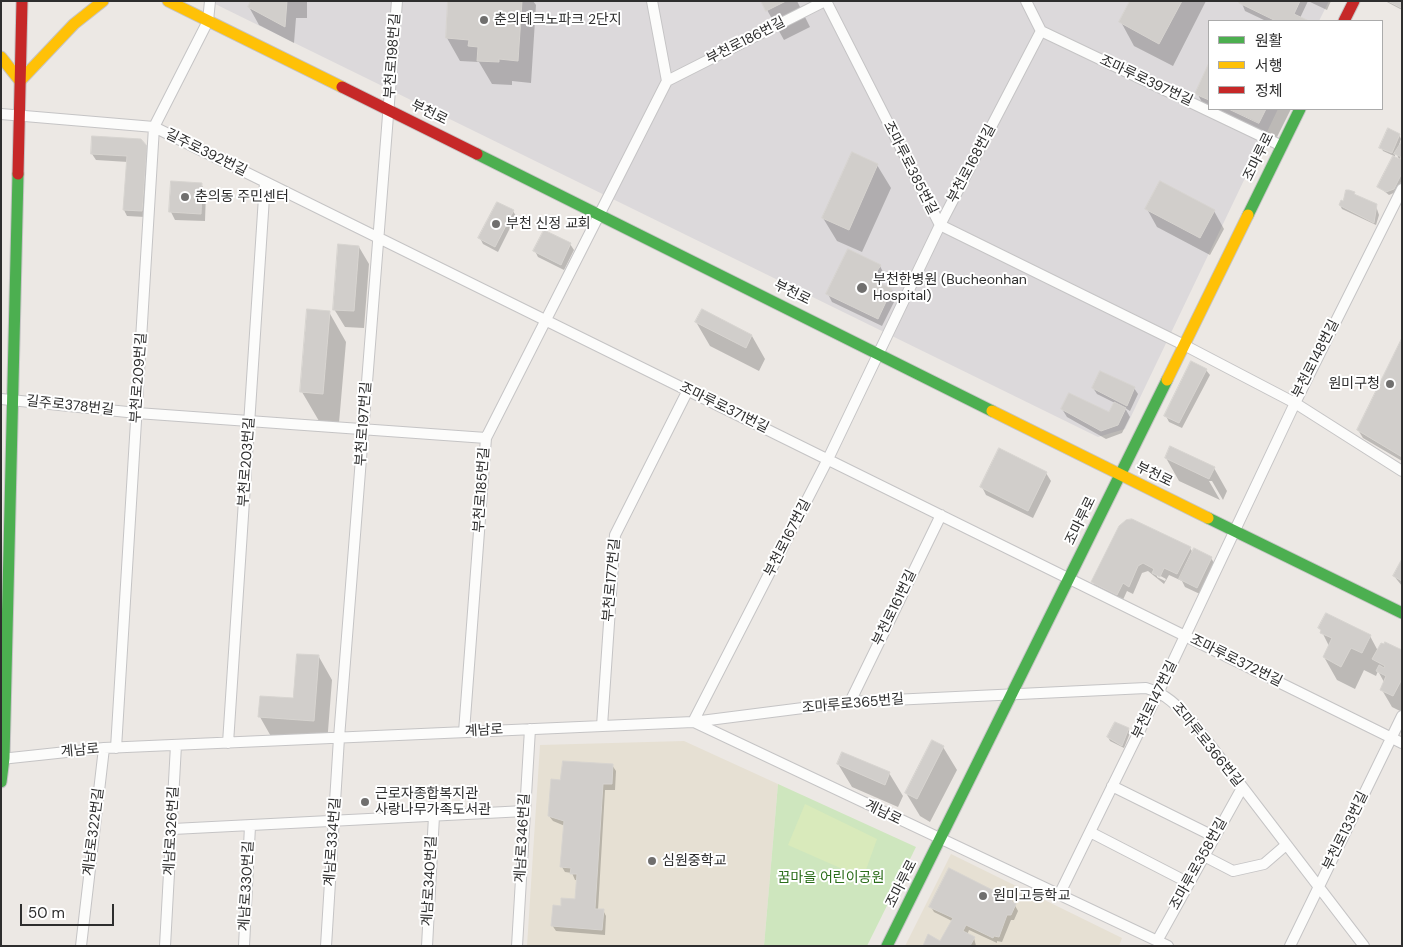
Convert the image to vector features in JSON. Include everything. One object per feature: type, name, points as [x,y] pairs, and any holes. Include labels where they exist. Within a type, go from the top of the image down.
[{"type":"street","points":[[1,782],[3,758],[7,399],[20,115],[22,1]]},
{"type":"street","points":[[20,81],[74,24],[103,1]]},
{"type":"street","name":"부천로","points":[[168,1],[879,352],[1120,476],[1402,613]]},
{"type":"street","points":[[208,21],[210,1]]},
{"type":"street","name":"부천로198번길","points":[[390,110],[397,1]]},
{"type":"street","points":[[600,214],[667,81],[652,1]]},
{"type":"street","name":"부천로186번길","points":[[667,81],[825,1]]},
{"type":"street","name":"조마루로385번길","points":[[825,1],[940,225],[1184,345],[1295,403],[1402,471]]},
{"type":"street","points":[[1026,1],[1041,32]]},
{"type":"street","points":[[1344,20],[1354,1]]},
{"type":"street","name":"부천로209번길","points":[[116,748],[154,127],[208,21]]},
{"type":"street","name":"부천로168번길","points":[[879,352],[940,225],[1041,32]]},
{"type":"street","name":"조마루로397번길","points":[[1041,32],[1282,146]]},
{"type":"street","points":[[1,57],[20,81]]},
{"type":"street","name":"부천로197번길","points":[[339,738],[390,110]]},
{"type":"street","name":"조마루로","points":[[887,946],[1014,693],[1300,110]]},
{"type":"street","name":"길주로392번길","points":[[1,114],[154,127],[379,237]]},
{"type":"street","name":"부천로203번길","points":[[228,743],[265,182]]},
{"type":"street","name":"부천로148번길","points":[[1234,531],[1295,403],[1402,189]]},
{"type":"street","name":"부천로185번길","points":[[464,732],[486,438],[600,214]]},
{"type":"street","name":"조마루로371번길","points":[[379,237],[1070,578]]},
{"type":"street","name":"부천로167번길","points":[[693,722],[828,459],[879,352]]},
{"type":"street","name":"부천로177번길","points":[[602,726],[614,535],[688,390]]},
{"type":"street","name":"길주로378번길","points":[[7,399],[137,414],[486,438]]},
{"type":"street","name":"부천로161번길","points":[[850,702],[941,515]]},
{"type":"street","name":"부천로147번길","points":[[1059,895],[1160,692],[1234,531]]},
{"type":"street","name":"조마루로372번길","points":[[1070,578],[1402,743]]},
{"type":"street","name":"조마루로366번길","points":[[1014,693],[1146,688],[1160,692],[1173,701],[1195,725],[1364,946]]},
{"type":"street","name":"조마루로365번길","points":[[693,722],[850,702],[1014,693]]},
{"type":"street","name":"부천로133번길","points":[[1290,946],[1402,716]]},
{"type":"street","name":"계남로","points":[[3,758],[104,748],[693,722],[1168,946]]},
{"type":"street","name":"계남로346번길","points":[[517,946],[530,729]]},
{"type":"street","name":"계남로334번길","points":[[326,946],[339,738]]},
{"type":"street","name":"계남로326번길","points":[[165,946],[173,829],[176,745]]},
{"type":"street","name":"계남로322번길","points":[[81,946],[104,748]]},
{"type":"street","points":[[1112,786],[1215,837]]},
{"type":"street","name":"조마루로358번길","points":[[1157,941],[1242,788]]},
{"type":"street","points":[[173,829],[525,811]]},
{"type":"street","name":"계남로340번길","points":[[426,946],[434,816]]},
{"type":"street","name":"계남로330번길","points":[[244,946],[250,826]]},
{"type":"street","points":[[1090,832],[1189,883]]},
{"type":"street","points":[[1204,856],[1233,871],[1264,864],[1286,845]]},
{"type":"shaded area","points":[[209,1],[1329,1],[1320,20],[1208,20],[1208,110],[1278,110],[1125,429],[1098,437]]},
{"type":"shaded area","name":"심원중학교","points":[[684,741],[778,784],[764,946],[527,946],[540,745]]},
{"type":"shaded area","name":"원미고등학교","points":[[951,854],[1122,938],[1119,946],[905,946]]},
{"type":"green space","name":"꿈마을 어린이공원","points":[[778,784],[916,847],[867,946],[764,946]]},
{"type":"green space","points":[[805,804],[877,839],[863,878],[788,845]]},
{"type":"building","points":[[251,1],[287,1],[285,27],[248,7]]},
{"type":"building","name":"춘의테크노파크 2단지","points":[[448,1],[522,1],[518,61],[499,59],[499,62],[477,61],[478,47],[468,46],[469,40],[446,38]]},
{"type":"building","points":[[761,1],[786,1],[766,11]]},
{"type":"building","points":[[1130,1],[1182,1],[1159,44],[1119,22]]},
{"type":"building","points":[[1240,1],[1300,1],[1294,14],[1307,20],[1274,20],[1239,3]]},
{"type":"building","points":[[1388,1],[1402,1],[1402,8]]},
{"type":"building","points":[[1208,65],[1208,100],[1195,94]]},
{"type":"building","points":[[1231,110],[1266,110],[1259,123]]},
{"type":"building","points":[[1388,128],[1400,134],[1392,153],[1379,148]]},
{"type":"building","points":[[92,136],[141,139],[147,146],[142,211],[123,210],[127,156],[91,154]]},
{"type":"building","points":[[1402,141],[1402,157],[1394,154]]},
{"type":"building","points":[[852,152],[878,164],[849,230],[822,218]]},
{"type":"building","points":[[1393,156],[1402,160],[1402,173],[1394,189],[1386,192],[1377,187]]},
{"type":"building","points":[[171,181],[202,183],[201,214],[169,212]]},
{"type":"building","points":[[1160,181],[1215,210],[1200,238],[1145,209]]},
{"type":"building","points":[[1346,190],[1355,192],[1354,194],[1377,204],[1374,223],[1339,205],[1341,200],[1343,201]]},
{"type":"building","name":"부천 신정 교회","points":[[497,202],[514,210],[495,247],[478,238]]},
{"type":"building","points":[[544,230],[571,243],[561,265],[533,251]]},
{"type":"building","points":[[338,244],[359,246],[354,311],[333,310]]},
{"type":"building","points":[[848,249],[881,265],[872,279],[892,289],[878,319],[826,294]]},
{"type":"building","points":[[307,309],[330,311],[323,394],[300,392]]},
{"type":"building","points":[[702,309],[752,335],[746,348],[695,322]]},
{"type":"building","name":"원미구청","points":[[1402,338],[1402,457],[1357,430]]},
{"type":"building","points":[[1191,361],[1207,369],[1179,423],[1164,416]]},
{"type":"building","points":[[1100,371],[1135,387],[1127,406],[1092,388]]},
{"type":"building","points":[[1069,393],[1109,412],[1114,402],[1126,408],[1118,425],[1101,431],[1061,409]]},
{"type":"building","points":[[1170,446],[1215,467],[1209,479],[1165,458]]},
{"type":"building","points":[[999,448],[1047,472],[1028,511],[980,487]]},
{"type":"building","points":[[1132,519],[1191,547],[1177,574],[1164,568],[1160,577],[1152,573],[1154,569],[1143,563],[1138,566],[1129,587],[1123,583],[1117,595],[1091,582],[1119,526],[1126,520]]},
{"type":"building","points":[[1194,548],[1212,557],[1197,588],[1179,579]]},
{"type":"building","points":[[1402,559],[1402,581],[1393,576]]},
{"type":"building","points":[[1326,613],[1371,635],[1362,653],[1351,648],[1341,667],[1323,657],[1332,638],[1320,633],[1321,630],[1318,628]]},
{"type":"building","points":[[1385,642],[1402,650],[1402,679],[1393,696],[1380,690],[1386,676],[1376,671],[1379,665],[1384,668],[1385,666],[1372,659],[1381,643],[1384,644]]},
{"type":"building","points":[[297,654],[319,655],[314,721],[258,717],[260,696],[293,698]]},
{"type":"building","points":[[1115,722],[1129,728],[1122,746],[1107,737]]},
{"type":"building","points":[[932,740],[944,746],[917,799],[905,793]]},
{"type":"building","points":[[842,752],[890,772],[885,785],[837,764]]},
{"type":"building","points":[[563,761],[613,764],[612,784],[603,784],[595,909],[604,909],[602,930],[551,926],[553,905],[561,906],[561,898],[575,899],[577,874],[570,874],[571,868],[560,867],[564,821],[548,816],[551,779],[560,780]]},
{"type":"building","points":[[949,868],[1012,900],[1016,904],[1011,915],[1007,915],[999,937],[994,936],[993,938],[966,925],[963,931],[975,937],[970,946],[923,946],[928,934],[940,941],[953,918],[929,907]]},
{"type":"traffic: fast","points":[[1248,215],[1300,110]]},
{"type":"traffic: fast","points":[[477,154],[992,411]]},
{"type":"traffic: fast","points":[[1,782],[4,758],[18,174]]},
{"type":"traffic: fast","points":[[887,946],[1167,380]]},
{"type":"traffic: fast","points":[[1208,518],[1402,613]]},
{"type":"traffic: slow","points":[[1,57],[20,81],[74,24],[103,1]]},
{"type":"traffic: slow","points":[[168,1],[342,87]]},
{"type":"traffic: slow","points":[[1167,380],[1248,215]]},
{"type":"traffic: slow","points":[[992,411],[1208,518]]},
{"type":"traffic: jam","points":[[18,174],[22,1]]},
{"type":"traffic: jam","points":[[1344,20],[1354,1]]},
{"type":"traffic: jam","points":[[342,87],[477,154]]},
{"type":"place","name":"춘의테크노파크 2단지","points":[[484,20]]},
{"type":"place","name":"춘의동 주민센터","points":[[185,197]]},
{"type":"place","name":"부천 신정 교회","points":[[496,224]]},
{"type":"place","name":"부천한병원 (Bucheonhan Hospital)","points":[[862,288]]},
{"type":"place","name":"원미구청","points":[[1390,384]]},
{"type":"place","name":"근로자종합복지관 사랑나무가족도서관","points":[[365,802]]},
{"type":"place","name":"심원중학교","points":[[652,861]]},
{"type":"place","name":"원미고등학교","points":[[983,896]]}]
